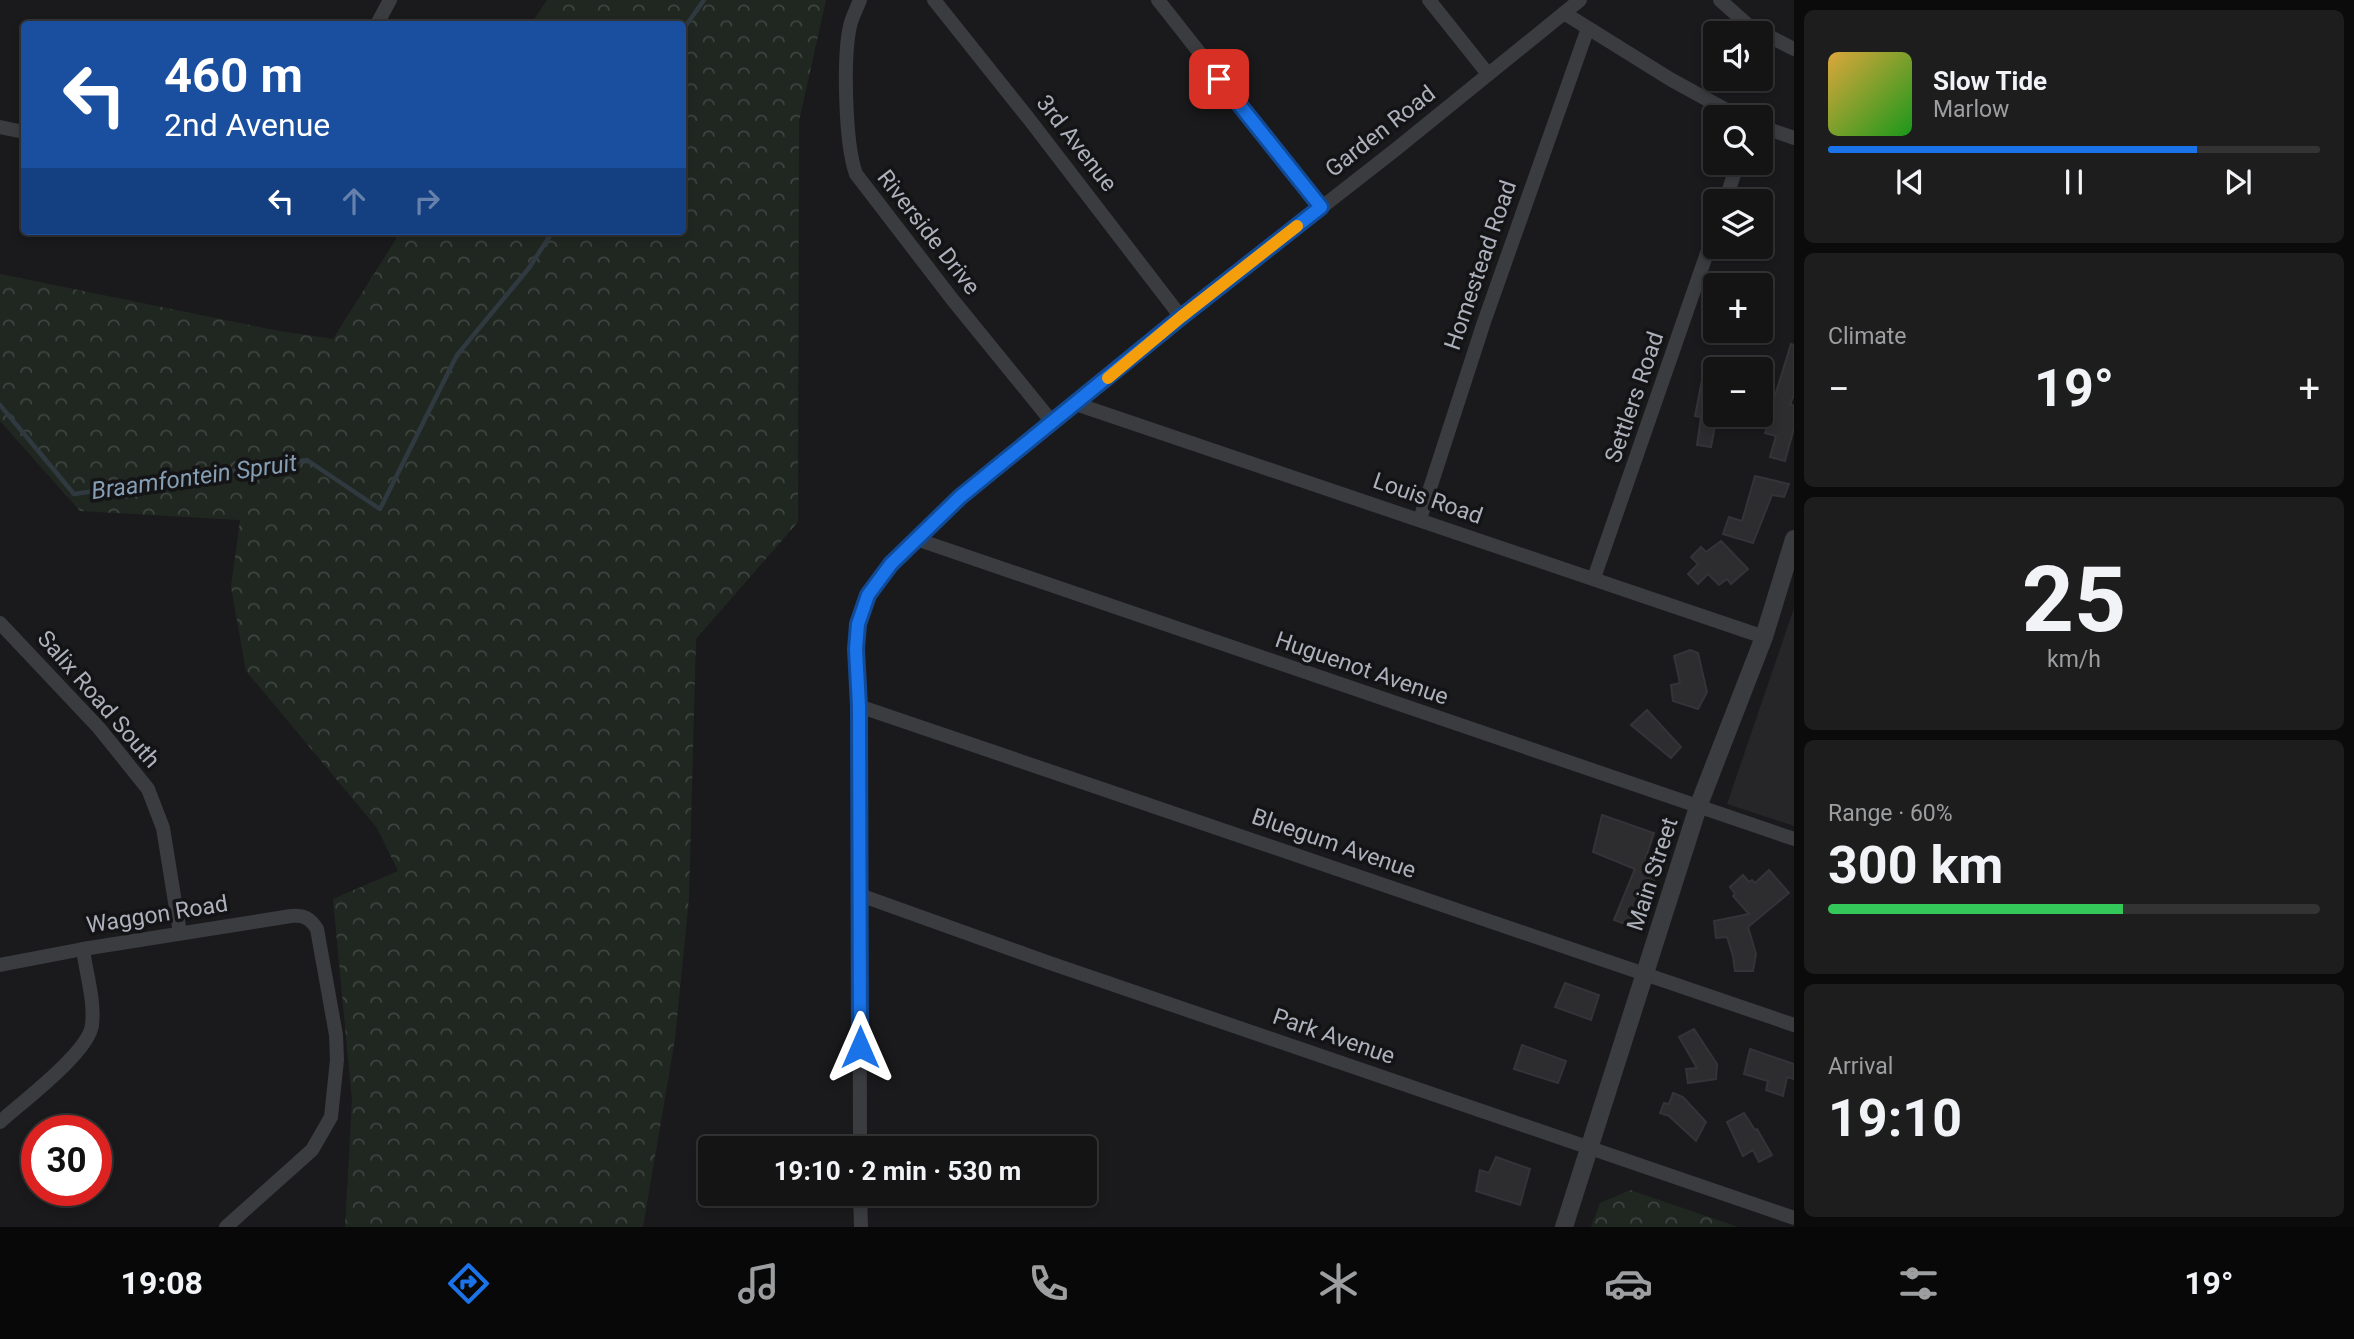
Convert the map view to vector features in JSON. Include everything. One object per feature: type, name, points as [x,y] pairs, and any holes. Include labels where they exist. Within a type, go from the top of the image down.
[{"type":"street","points":[[379,21],[390,0]]},
{"type":"street","name":"Riverside Drive","points":[[860,0],[849,32],[847,73],[848,140],[856,174],[952,299],[1052,422]]},
{"type":"street","name":"3rd Avenue","points":[[934,0],[1181,317]]},
{"type":"street","points":[[1158,0],[1321,207]]},
{"type":"street","points":[[1429,0],[1488,74]]},
{"type":"street","name":"Garden Road","points":[[860,1136],[859,706],[856,649],[862,610],[877,581],[960,497],[1181,317],[1580,0]]},
{"type":"street","points":[[1720,0],[1749,26],[1794,48]]},
{"type":"street","points":[[1564,13],[1718,105]]},
{"type":"street","name":"Homestead Road","points":[[1420,519],[1484,323],[1587,28]]},
{"type":"street","points":[[0,127],[21,131]]},
{"type":"street","points":[[1773,131],[1794,138]]},
{"type":"street","name":"Settlers Road","points":[[1594,578],[1705,259]]},
{"type":"street","name":"Louis Road","points":[[1076,404],[1764,637]]},
{"type":"street","name":"Huguenot Avenue","points":[[916,539],[1794,839]]},
{"type":"street","name":"Main Street","points":[[1564,1227],[1698,807],[1764,637],[1794,539]]},
{"type":"street","name":"Salix Road South","points":[[0,623],[99,728],[148,789],[163,828],[180,933]]},
{"type":"street","name":"Bluegum Avenue","points":[[859,706],[1794,1025]]},
{"type":"street","name":"Park Avenue","points":[[860,895],[1047,962],[1794,1218]]},
{"type":"street","name":"Waggon Road","points":[[0,965],[180,933],[300,916],[312,921],[317,929],[336,1035],[337,1060],[331,1117],[312,1150],[226,1227]]},
{"type":"street","points":[[0,1122],[77,1053],[89,1038],[93,1016],[83,949]]},
{"type":"street","points":[[860,1206],[860,1227]]},
{"type":"shaded area","points":[[1794,608],[1794,826],[1727,804]]},
{"type":"green space","points":[[547,0],[826,0],[799,121],[798,522],[696,639],[689,898],[675,1039],[643,1227],[345,1227],[352,1100],[333,899],[398,871],[377,828],[246,671],[231,587],[240,520],[80,511],[0,421],[0,274],[274,330],[333,339],[398,235],[686,235],[686,21],[533,21]]},
{"type":"green space","points":[[1630,1190],[1738,1227],[1591,1227],[1600,1203]]},
{"type":"building","points":[[1791,344],[1794,345],[1794,395],[1790,404],[1794,406],[1794,428],[1785,461],[1770,457],[1776,436],[1765,433],[1767,427],[1773,427],[1774,399]]},
{"type":"building","points":[[1703,380],[1703,427],[1715,427],[1711,447],[1697,445],[1701,417],[1695,416]]},
{"type":"building","points":[[1755,476],[1789,484],[1784,497],[1772,495],[1753,543],[1723,534],[1729,517],[1742,521]]},
{"type":"building","points":[[1721,541],[1748,569],[1731,584],[1727,579],[1719,585],[1708,574],[1698,584],[1688,574],[1698,564],[1691,557],[1701,547],[1706,552]]},
{"type":"building","points":[[1690,650],[1698,653],[1707,692],[1698,709],[1673,701],[1671,685],[1680,683],[1674,656]]},
{"type":"building","points":[[1647,710],[1681,747],[1671,758],[1631,725]]},
{"type":"building","points":[[1602,815],[1654,833],[1646,857],[1661,862],[1636,928],[1614,920],[1635,869],[1593,852]]},
{"type":"building","points":[[1769,870],[1789,893],[1748,927],[1756,954],[1753,971],[1735,971],[1727,937],[1716,938],[1714,921],[1749,914],[1733,896],[1735,894],[1730,887],[1743,875],[1749,882],[1752,880],[1755,883]]},
{"type":"building","points":[[1565,983],[1599,995],[1591,1020],[1555,1007]]},
{"type":"building","points":[[1694,1029],[1717,1064],[1716,1079],[1688,1083],[1686,1069],[1697,1068],[1679,1037]]},
{"type":"building","points":[[1522,1045],[1566,1061],[1558,1083],[1514,1069]]},
{"type":"building","points":[[1750,1049],[1794,1064],[1794,1079],[1787,1077],[1783,1096],[1766,1090],[1768,1081],[1744,1074]]},
{"type":"building","points":[[1673,1093],[1683,1097],[1706,1122],[1696,1141],[1669,1116],[1660,1113],[1664,1103],[1669,1104]]},
{"type":"building","points":[[1744,1113],[1772,1155],[1759,1162],[1753,1150],[1743,1156],[1727,1122]]},
{"type":"building","points":[[1496,1157],[1530,1169],[1520,1205],[1476,1191],[1480,1170],[1489,1173]]},
{"type":"waterway","name":"Braamfontein Spruit","points":[[686,25],[704,0]]},
{"type":"waterway","name":"Braamfontein Spruit","points":[[0,405],[74,494],[307,460],[380,509],[457,355],[529,268],[550,235]]},
{"type":"slow traffic","points":[[1108,378],[1297,226]]},
{"type":"route","points":[[860,1047],[859,706],[856,638],[862,610],[868,595],[891,564],[960,497],[1321,207],[1219,79]]}]
